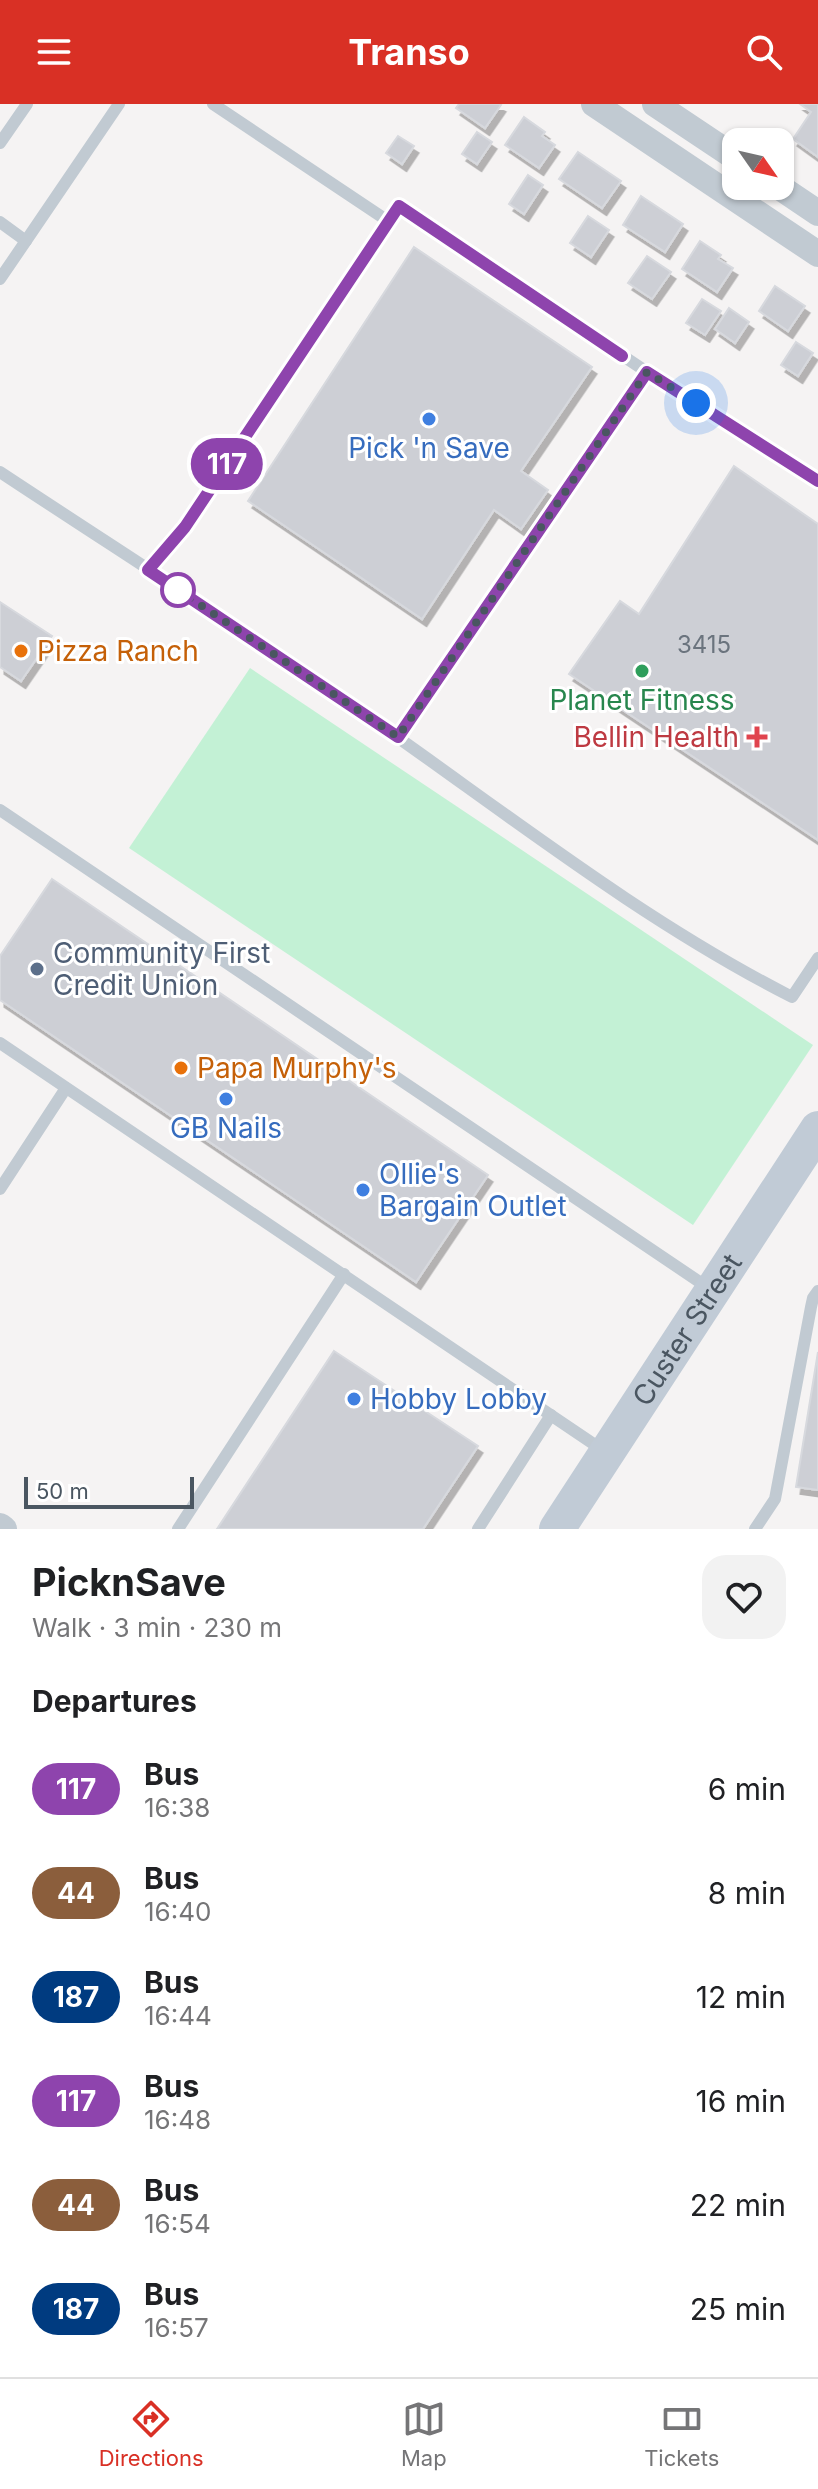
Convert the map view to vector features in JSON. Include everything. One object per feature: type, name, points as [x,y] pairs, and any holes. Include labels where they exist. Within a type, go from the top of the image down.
[{"type":"street","points":[[594,104],[818,254]]},
{"type":"street","points":[[655,104],[722,149]]},
{"type":"street","points":[[794,197],[818,213]]},
{"type":"street","name":"Custer Street","points":[[568,1525],[607,1453],[818,1129]]},
{"type":"lane","points":[[0,143],[27,104]]},
{"type":"lane","points":[[0,279],[119,104]]},
{"type":"lane","points":[[213,104],[388,221]]},
{"type":"lane","points":[[148,570],[185,527],[399,206],[647,372],[818,481]]},
{"type":"lane","points":[[0,222],[26,241]]},
{"type":"lane","points":[[398,737],[647,372]]},
{"type":"lane","points":[[0,472],[398,737],[656,918],[714,955],[792,997],[818,958]]},
{"type":"lane","points":[[0,810],[713,1290]]},
{"type":"lane","points":[[0,1043],[607,1453]]},
{"type":"lane","points":[[0,1189],[66,1088]]},
{"type":"lane","points":[[178,1529],[344,1274]]},
{"type":"lane","points":[[755,1529],[775,1499],[811,1307],[818,1291]]},
{"type":"lane","points":[[478,1529],[551,1415]]},
{"type":"green space","points":[[250,668],[813,1045],[693,1225],[129,848]]},
{"type":"building","points":[[459,104],[501,105],[485,128],[456,108]]},
{"type":"building","points":[[800,104],[818,104],[818,157],[794,140],[811,112]]},
{"type":"building","points":[[524,117],[545,132],[542,136],[555,145],[539,168],[505,145]]},
{"type":"building","points":[[477,132],[492,142],[477,164],[462,154]]},
{"type":"building","points":[[398,136],[414,146],[402,164],[386,153]]},
{"type":"building","points":[[578,152],[621,181],[602,208],[559,179]]},
{"type":"building","points":[[528,175],[543,185],[524,214],[509,204]]},
{"type":"building","points":[[641,196],[683,224],[665,252],[623,225]]},
{"type":"building","points":[[588,216],[609,230],[591,257],[570,243]]},
{"type":"building","points":[[700,241],[721,255],[718,259],[733,268],[717,292],[682,269]]},
{"type":"building","name":"Pick 'n Save","points":[[414,247],[592,367],[521,471],[548,490],[521,529],[494,510],[422,619],[248,501]]},
{"type":"building","points":[[647,256],[671,272],[652,299],[628,283]]},
{"type":"building","points":[[775,286],[805,306],[788,331],[759,311]]},
{"type":"building","points":[[702,299],[721,311],[705,335],[686,323]]},
{"type":"building","points":[[729,308],[749,322],[735,343],[715,329]]},
{"type":"building","points":[[796,342],[813,353],[798,376],[781,365]]},
{"type":"building","points":[[734,466],[818,524],[818,840],[569,674],[620,601],[639,614]]},
{"type":"building","name":"Pizza Ranch","points":[[0,602],[52,636],[21,681],[0,667]]},
{"type":"building","points":[[52,879],[488,1175],[416,1282],[0,1000],[0,956]]},
{"type":"building","name":"Hobby Lobby","points":[[334,1351],[478,1446],[423,1529],[217,1529]]},
{"type":"building","points":[[818,1352],[818,1490],[796,1487]]},
{"type":"bus line","name":"117","points":[[622,356],[399,206],[185,527],[148,570],[398,737],[647,372],[818,481]]},
{"type":"place","name":"Pick 'n Save","points":[[429,419]]},
{"type":"place","name":"Pizza Ranch","points":[[21,651]]},
{"type":"place","name":"Planet Fitness","points":[[642,671]]},
{"type":"place","name":"Bellin Health","points":[[757,737]]},
{"type":"place","name":"Community First Credit Union","points":[[37,969]]},
{"type":"place","name":"Papa Murphy's","points":[[181,1068]]},
{"type":"place","name":"GB Nails","points":[[226,1099]]},
{"type":"place","name":"Ollie's Bargain Outlet","points":[[363,1190]]},
{"type":"place","name":"Hobby Lobby","points":[[354,1399]]},
{"type":"route","points":[[178,590],[398,737],[647,372],[696,403]]}]
